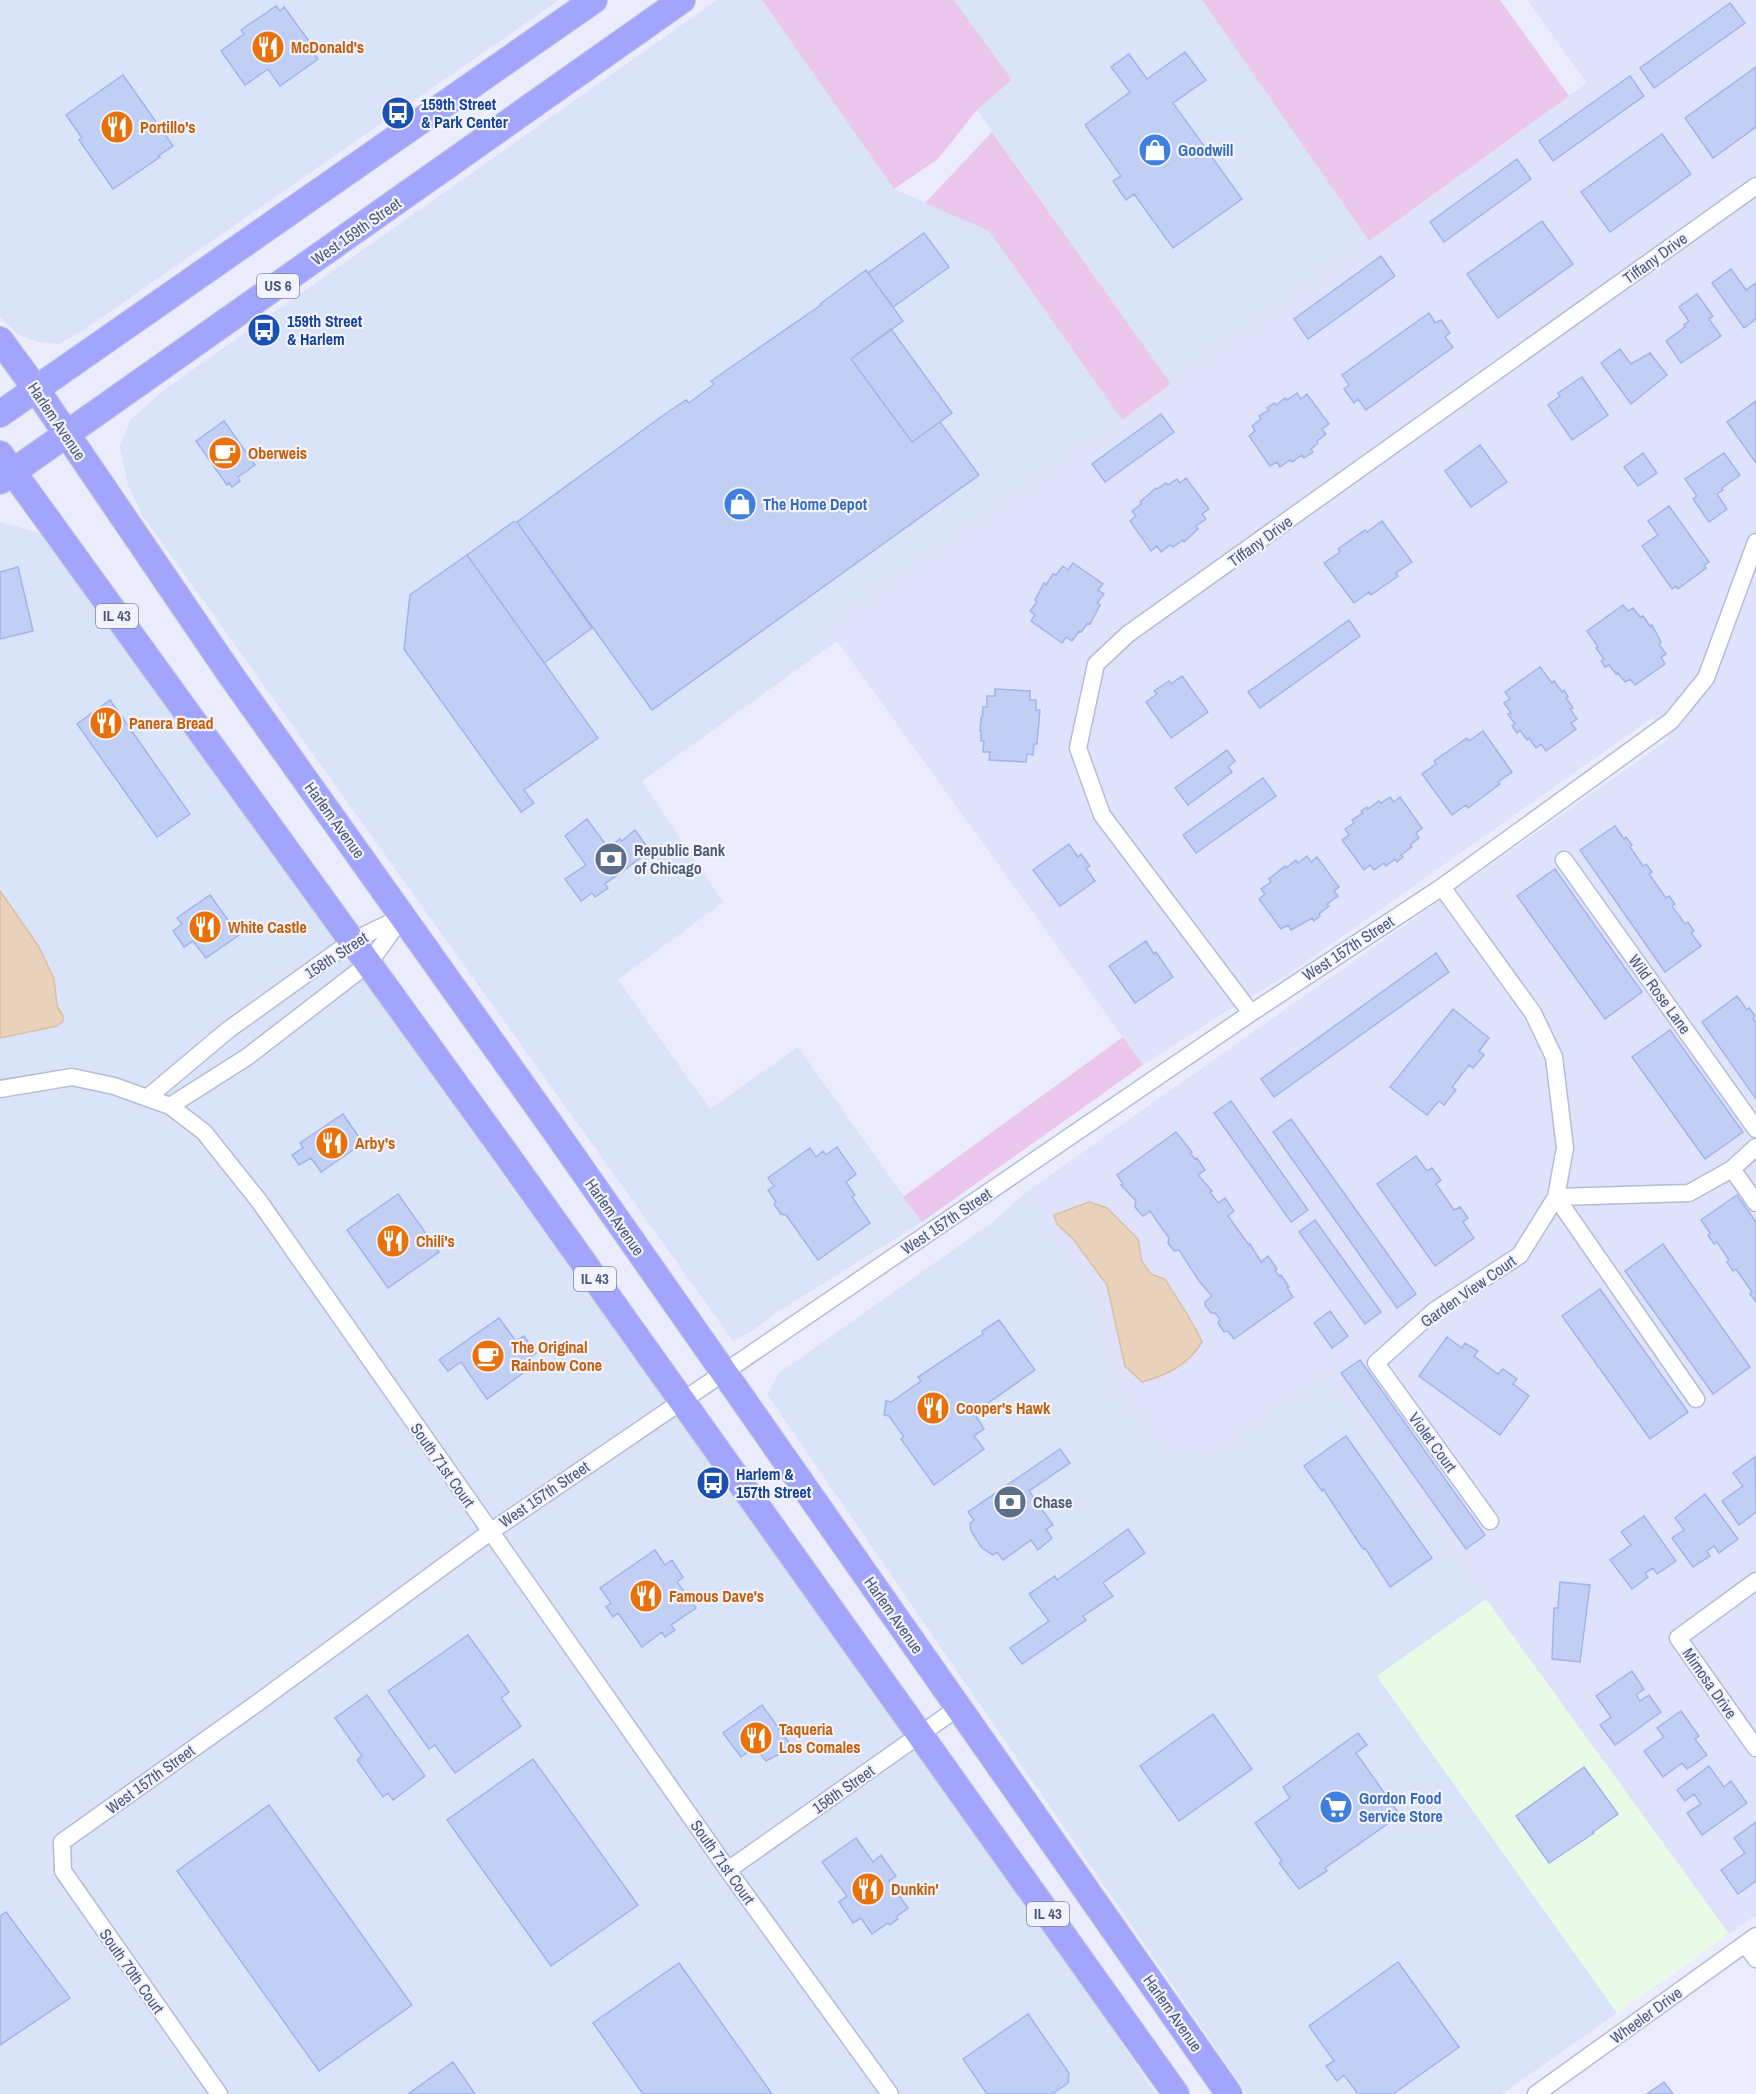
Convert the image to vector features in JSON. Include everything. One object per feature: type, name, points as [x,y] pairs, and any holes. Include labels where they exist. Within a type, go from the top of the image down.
[{"type":"main road","points":[[0,414],[594,0]]},
{"type":"main road","name":"West 159th Street","points":[[4,469],[67,435],[682,0]]},
{"type":"main road","name":"Harlem Avenue","points":[[0,340],[36,389],[230,674],[404,916],[1229,2094]]},
{"type":"main road","name":"IL 43","points":[[4,469],[369,963],[1176,2094]]},
{"type":"street","name":"Tiffany Drive","points":[[1251,1013],[1102,815],[1078,748],[1096,664],[1128,634],[1756,186]]},
{"type":"street","name":"West 157th Street","points":[[62,1842],[256,1704],[490,1532],[1251,1013],[1442,887],[1671,721],[1706,678],[1756,542]]},
{"type":"street","name":"Wild Rose Lane","points":[[1564,860],[1756,1129]]},
{"type":"street","name":"Garden View Court","points":[[1376,1363],[1434,1311],[1520,1255],[1556,1197],[1565,1148],[1554,1057],[1533,1013],[1442,887]]},
{"type":"street","name":"158th Street","points":[[147,1098],[228,1030],[352,941],[404,916]]},
{"type":"street","name":"158th Street","points":[[170,1106],[247,1057],[369,963],[404,916]]},
{"type":"street","name":"South 71st Court","points":[[0,1089],[72,1077],[114,1086],[170,1106],[204,1132],[259,1202],[728,1870],[890,2094]]},
{"type":"street","points":[[1556,1197],[1689,1194],[1732,1169],[1756,1147]]},
{"type":"street","points":[[1732,1169],[1756,1203]]},
{"type":"street","points":[[1556,1197],[1696,1399]]},
{"type":"street","name":"Violet Court","points":[[1376,1363],[1490,1521]]},
{"type":"street","name":"Mimosa Drive","points":[[1756,1581],[1678,1638],[1756,1748]]},
{"type":"street","name":"156th Street","points":[[728,1870],[959,1707]]},
{"type":"street","name":"South 70th Court","points":[[62,1842],[63,1871],[219,2094]]},
{"type":"street","points":[[1750,1940],[1756,1959]]},
{"type":"street","name":"Wheeler Drive","points":[[1536,2094],[1750,1940]]},
{"type":"shaded area","points":[[0,0],[559,0],[82,331],[59,344],[38,342],[19,335],[0,317]]},
{"type":"shaded area","points":[[717,0],[762,0],[894,189],[989,231],[1122,420],[828,627],[837,641],[642,781],[723,902],[618,980],[710,1109],[798,1047],[922,1222],[733,1341],[142,515],[128,485],[120,447],[130,420],[164,390]]},
{"type":"shaded area","points":[[762,0],[954,0],[1012,80],[977,110],[938,159],[894,189]]},
{"type":"shaded area","points":[[954,0],[1202,0],[1369,241],[1171,384],[977,110],[1012,80]]},
{"type":"shaded area","points":[[1202,0],[1500,0],[1569,96],[1369,241]]},
{"type":"shaded area","points":[[1527,0],[1756,0],[1756,1915],[1729,1934],[1486,1599],[1326,1373],[1213,1455],[1166,1449],[1121,1397],[1090,1294],[1039,1219],[1029,1190],[1669,739],[1652,718],[1289,974],[1143,1065],[827,627],[1122,420],[1587,83]]},
{"type":"shaded area","points":[[992,132],[1171,384],[1122,420],[989,231],[925,203]]},
{"type":"shaded area","points":[[0,522],[40,533],[68,568],[1069,1964],[1156,2094],[0,2094]]},
{"type":"shaded area","points":[[0,891],[39,947],[54,979],[57,1006],[63,1016],[63,1021],[57,1026],[0,1038]]},
{"type":"shaded area","points":[[1123,1037],[1143,1065],[922,1222],[903,1197]]},
{"type":"shaded area","points":[[1029,1190],[1090,1294],[1121,1397],[1166,1449],[1213,1455],[1326,1373],[1486,1599],[1377,1676],[1617,2013],[1502,2094],[1247,2094],[767,1394],[779,1373],[990,1224]]},
{"type":"shaded area","points":[[1089,1202],[1107,1208],[1138,1239],[1142,1262],[1151,1274],[1165,1279],[1190,1318],[1202,1342],[1183,1363],[1160,1376],[1142,1382],[1125,1366],[1107,1285],[1073,1239],[1057,1224],[1054,1215]]},
{"type":"shaded area","points":[[1486,1599],[1729,1934],[1617,2013],[1377,1676]]},
{"type":"building","points":[[1730,3],[1745,23],[1654,88],[1640,68]]},
{"type":"building","name":"McDonald's","points":[[276,6],[280,11],[284,7],[309,41],[306,43],[318,59],[280,86],[268,69],[245,85],[221,51],[244,34],[241,30]]},
{"type":"building","name":"Goodwill","points":[[1185,52],[1206,80],[1173,103],[1242,199],[1173,248],[1134,194],[1126,200],[1113,181],[1121,176],[1085,125],[1130,92],[1111,67],[1129,54],[1147,79]]},
{"type":"building","points":[[1756,67],[1756,127],[1713,158],[1685,118]]},
{"type":"building","name":"Portillo's","points":[[123,75],[173,146],[113,189],[79,140],[82,138],[66,115]]},
{"type":"building","points":[[1630,76],[1644,96],[1553,161],[1539,141]]},
{"type":"building","points":[[1662,134],[1691,174],[1610,232],[1581,192]]},
{"type":"building","points":[[1517,159],[1531,179],[1444,242],[1430,222]]},
{"type":"building","points":[[1542,221],[1573,264],[1498,318],[1467,274]]},
{"type":"building","points":[[924,233],[949,267],[893,307],[868,273]]},
{"type":"building","points":[[1381,256],[1395,276],[1308,339],[1294,319]]},
{"type":"building","points":[[1731,269],[1746,290],[1756,283],[1756,319],[1744,328],[1712,283]]},
{"type":"building","name":"The Home Depot","points":[[866,270],[903,321],[851,359],[912,442],[940,422],[979,475],[652,710],[517,522],[665,414],[686,400],[689,403],[714,384],[711,381],[821,305]]},
{"type":"building","points":[[1697,294],[1713,316],[1709,319],[1721,336],[1681,363],[1666,341],[1685,327],[1684,325],[1689,321],[1679,307]]},
{"type":"building","points":[[1429,313],[1435,323],[1441,320],[1450,333],[1445,337],[1453,347],[1366,410],[1358,399],[1354,403],[1344,389],[1349,385],[1342,375]]},
{"type":"building","points":[[891,329],[952,413],[912,442],[851,359]]},
{"type":"building","points":[[1620,349],[1631,364],[1650,353],[1667,375],[1631,404],[1601,363]]},
{"type":"building","points":[[1582,377],[1608,415],[1572,440],[1548,405],[1560,396],[1558,393]]},
{"type":"building","points":[[1297,393],[1301,399],[1307,394],[1329,424],[1322,429],[1326,434],[1311,449],[1313,452],[1304,458],[1302,455],[1280,467],[1277,462],[1270,466],[1249,436],[1255,431],[1252,426],[1261,419],[1259,416],[1269,410],[1267,408]]},
{"type":"building","points":[[1756,401],[1756,463],[1727,422]]},
{"type":"building","points":[[1161,414],[1174,432],[1105,482],[1092,464]]},
{"type":"building","name":"Oberweis","points":[[224,421],[255,465],[238,477],[240,481],[232,487],[229,483],[227,485],[196,441]]},
{"type":"building","points":[[1480,445],[1507,482],[1471,507],[1445,471]]},
{"type":"building","points":[[1643,453],[1657,473],[1638,486],[1624,467]]},
{"type":"building","points":[[1724,453],[1740,475],[1717,494],[1727,509],[1709,522],[1693,499],[1697,496],[1685,479]]},
{"type":"building","points":[[1186,478],[1209,509],[1202,514],[1206,519],[1196,526],[1198,529],[1184,542],[1183,540],[1173,547],[1170,545],[1161,552],[1157,546],[1151,551],[1130,521],[1136,516],[1132,511],[1156,488],[1166,483],[1168,485],[1177,479],[1180,483]]},
{"type":"building","points":[[1669,506],[1709,562],[1704,565],[1706,568],[1678,589],[1676,586],[1672,589],[1642,546],[1658,535],[1648,521]]},
{"type":"building","points":[[1382,521],[1412,562],[1396,573],[1398,576],[1371,595],[1369,592],[1354,603],[1324,563],[1340,552],[1338,549]]},
{"type":"building","points":[[513,522],[517,522],[592,628],[544,663],[467,555]]},
{"type":"building","points":[[467,555],[598,738],[524,790],[534,803],[521,812],[404,649],[410,595]]},
{"type":"building","points":[[1073,563],[1103,584],[1098,590],[1104,594],[1097,603],[1100,605],[1090,624],[1088,623],[1081,632],[1079,631],[1072,641],[1066,637],[1062,643],[1031,621],[1035,615],[1030,611],[1037,602],[1035,600],[1044,583],[1046,585],[1053,574],[1056,575],[1063,566],[1068,570]]},
{"type":"building","points":[[18,567],[33,631],[0,639],[0,572]]},
{"type":"building","points":[[1623,605],[1628,611],[1633,608],[1650,626],[1652,625],[1661,642],[1659,644],[1666,654],[1661,657],[1665,664],[1635,685],[1630,679],[1625,682],[1609,665],[1605,667],[1601,661],[1604,659],[1596,648],[1598,647],[1587,631]]},
{"type":"building","points":[[1349,620],[1360,636],[1260,708],[1248,692]]},
{"type":"building","points":[[1540,667],[1552,683],[1554,681],[1562,692],[1564,690],[1573,708],[1570,709],[1577,719],[1571,723],[1576,729],[1546,751],[1541,744],[1536,748],[1520,730],[1517,733],[1512,726],[1515,724],[1508,714],[1511,713],[1504,703],[1510,699],[1505,692]]},
{"type":"building","points":[[1182,676],[1208,712],[1171,738],[1146,702],[1157,694],[1154,691],[1169,681],[1171,684]]},
{"type":"building","points":[[995,689],[1030,691],[1030,700],[1036,700],[1036,710],[1040,710],[1037,744],[1034,744],[1033,755],[1027,754],[1026,762],[989,760],[990,752],[983,752],[984,741],[981,741],[980,731],[983,707],[987,707],[987,696],[995,696]]},
{"type":"building","points":[[110,700],[190,814],[157,837],[77,724]]},
{"type":"building","points":[[1483,731],[1512,772],[1468,808],[1466,805],[1452,815],[1422,774],[1436,764],[1434,761],[1467,738],[1469,741]]},
{"type":"building","points":[[1227,750],[1235,761],[1228,767],[1232,772],[1188,805],[1175,788]]},
{"type":"building","points":[[1263,778],[1276,796],[1196,853],[1183,835]]},
{"type":"building","points":[[1390,797],[1394,802],[1400,797],[1422,828],[1416,833],[1419,838],[1410,845],[1412,847],[1401,855],[1403,857],[1397,862],[1395,859],[1386,866],[1384,863],[1374,870],[1370,865],[1364,870],[1342,840],[1349,835],[1345,829],[1354,823],[1352,820],[1363,813],[1361,811]]},
{"type":"building","name":"Republic Bank of Chicago","points":[[587,819],[608,848],[620,839],[622,841],[635,830],[650,851],[605,884],[608,888],[595,897],[592,893],[581,901],[565,879],[586,865],[565,836]]},
{"type":"building","points":[[1615,826],[1624,839],[1626,837],[1632,845],[1630,847],[1643,866],[1646,864],[1652,872],[1649,874],[1666,898],[1669,896],[1675,904],[1672,906],[1685,924],[1688,922],[1694,931],[1691,933],[1701,946],[1665,972],[1580,850]]},
{"type":"building","points":[[1069,844],[1078,857],[1081,854],[1090,866],[1086,868],[1095,881],[1060,906],[1033,870]]},
{"type":"building","points":[[1307,856],[1311,862],[1317,857],[1339,887],[1334,891],[1338,896],[1327,904],[1329,906],[1314,921],[1312,918],[1291,930],[1288,925],[1281,929],[1259,899],[1265,894],[1261,889],[1271,882],[1269,879],[1285,866],[1286,868],[1296,860],[1298,863]]},
{"type":"building","points":[[1555,869],[1642,992],[1605,1019],[1517,896]]},
{"type":"building","name":"White Castle","points":[[210,895],[239,935],[206,958],[193,941],[184,947],[173,931],[182,924],[177,918]]},
{"type":"building","points":[[1146,941],[1173,977],[1135,1003],[1109,966]]},
{"type":"building","points":[[1436,953],[1449,972],[1274,1097],[1261,1079]]},
{"type":"building","points":[[1737,996],[1747,1010],[1749,1008],[1755,1016],[1753,1018],[1756,1023],[1756,1099],[1702,1022]]},
{"type":"building","points":[[1453,1009],[1489,1038],[1479,1051],[1484,1055],[1473,1068],[1469,1065],[1452,1087],[1456,1090],[1444,1105],[1439,1101],[1427,1115],[1390,1087]]},
{"type":"building","points":[[1670,1030],[1743,1132],[1705,1159],[1632,1057]]},
{"type":"building","points":[[1231,1101],[1308,1210],[1291,1222],[1214,1113]]},
{"type":"building","name":"Arby's","points":[[343,1114],[363,1143],[321,1172],[311,1158],[299,1165],[292,1155],[303,1148],[300,1143]]},
{"type":"building","points":[[1291,1119],[1416,1294],[1397,1308],[1273,1132]]},
{"type":"building","points":[[1176,1132],[1205,1170],[1198,1175],[1212,1191],[1210,1192],[1218,1203],[1225,1198],[1234,1211],[1228,1216],[1261,1262],[1268,1256],[1293,1297],[1234,1339],[1228,1331],[1224,1332],[1218,1323],[1220,1319],[1205,1305],[1205,1302],[1212,1296],[1199,1281],[1179,1250],[1174,1251],[1168,1243],[1169,1238],[1150,1211],[1143,1216],[1135,1207],[1136,1201],[1121,1185],[1123,1184],[1117,1175]]},
{"type":"building","points":[[837,1147],[856,1174],[846,1182],[855,1195],[852,1197],[870,1223],[818,1260],[786,1215],[781,1214],[774,1204],[776,1202],[768,1190],[774,1186],[768,1178],[810,1148],[816,1157],[823,1151],[826,1155]]},
{"type":"building","points":[[1416,1156],[1427,1171],[1432,1168],[1441,1180],[1436,1184],[1454,1210],[1460,1207],[1468,1218],[1463,1222],[1474,1238],[1435,1266],[1377,1184]]},
{"type":"building","name":"Chili's","points":[[398,1194],[439,1252],[388,1288],[347,1230]]},
{"type":"building","points":[[1737,1195],[1756,1222],[1756,1302],[1736,1269],[1733,1271],[1727,1262],[1729,1260],[1717,1242],[1714,1244],[1701,1220]]},
{"type":"building","points":[[1315,1220],[1381,1312],[1365,1324],[1299,1232]]},
{"type":"building","points":[[1663,1244],[1750,1367],[1713,1394],[1625,1271]]},
{"type":"building","points":[[1600,1289],[1688,1412],[1650,1439],[1562,1316]]},
{"type":"building","points":[[1330,1311],[1348,1336],[1332,1348],[1314,1323]]},
{"type":"building","name":"The Original Rainbow Cone","points":[[499,1318],[516,1341],[524,1336],[536,1353],[528,1359],[533,1366],[487,1399],[461,1362],[448,1371],[439,1360]]},
{"type":"building","name":"Cooper's Hawk","points":[[999,1320],[1035,1370],[974,1413],[984,1429],[974,1436],[984,1449],[934,1485],[901,1439],[904,1437],[889,1416],[884,1415],[886,1401],[891,1402],[921,1381],[918,1377],[983,1334],[982,1331]]},
{"type":"building","points":[[1447,1337],[1462,1348],[1465,1343],[1478,1351],[1474,1356],[1498,1374],[1503,1369],[1517,1379],[1513,1384],[1529,1396],[1500,1435],[1419,1376]]},
{"type":"building","points":[[1360,1360],[1485,1535],[1466,1549],[1341,1373]]},
{"type":"building","points":[[1346,1436],[1432,1558],[1390,1587],[1365,1548],[1363,1549],[1323,1489],[1322,1491],[1304,1466]]},
{"type":"building","name":"Chase","points":[[1060,1449],[1070,1463],[1029,1491],[1053,1525],[1046,1529],[1052,1538],[1038,1550],[1031,1540],[1003,1560],[997,1552],[993,1555],[982,1548],[971,1531],[970,1523],[974,1520],[968,1512]]},
{"type":"building","points":[[1755,1457],[1756,1512],[1739,1525],[1722,1501],[1743,1486],[1733,1473]]},
{"type":"building","points":[[1705,1494],[1738,1539],[1719,1553],[1714,1546],[1707,1551],[1710,1556],[1693,1567],[1672,1538],[1684,1530],[1675,1518]]},
{"type":"building","points":[[1644,1516],[1676,1561],[1657,1574],[1653,1568],[1645,1573],[1648,1577],[1632,1589],[1610,1560],[1631,1545],[1621,1532]]},
{"type":"building","points":[[1128,1529],[1145,1553],[1103,1583],[1113,1596],[1083,1616],[1086,1620],[1022,1664],[1010,1648],[1049,1621],[1029,1594],[1055,1576],[1057,1580]]},
{"type":"building","name":"Famous Dave's","points":[[655,1550],[665,1565],[672,1560],[683,1577],[677,1582],[696,1608],[671,1625],[675,1630],[665,1637],[662,1632],[642,1647],[618,1613],[613,1617],[606,1607],[611,1603],[600,1588]]},
{"type":"building","points":[[1560,1582],[1590,1585],[1580,1662],[1552,1659],[1554,1608],[1558,1608]]},
{"type":"building","points":[[468,1635],[509,1692],[501,1698],[521,1726],[455,1773],[435,1745],[429,1749],[388,1691]]},
{"type":"building","points":[[1632,1671],[1644,1689],[1636,1695],[1640,1701],[1649,1695],[1661,1712],[1615,1745],[1600,1725],[1611,1717],[1596,1696]]},
{"type":"building","points":[[367,1695],[425,1776],[393,1800],[388,1793],[383,1797],[357,1760],[362,1756],[335,1718]]},
{"type":"building","name":"Taqueria Los Comales","points":[[762,1705],[790,1744],[783,1749],[785,1751],[766,1761],[755,1747],[741,1757],[723,1733]]},
{"type":"building","points":[[1681,1711],[1699,1736],[1695,1739],[1707,1755],[1687,1769],[1682,1763],[1663,1777],[1644,1751],[1664,1737],[1657,1728]]},
{"type":"building","points":[[1213,1714],[1252,1769],[1179,1821],[1140,1766]]},
{"type":"building","name":"Gordon Food Service Store","points":[[1358,1733],[1367,1745],[1356,1753],[1400,1815],[1325,1868],[1327,1871],[1299,1889],[1279,1863],[1282,1861],[1255,1823],[1290,1798],[1283,1787]]},
{"type":"building","points":[[533,1759],[638,1905],[551,1966],[447,1820]]},
{"type":"building","points":[[1709,1766],[1724,1787],[1731,1781],[1747,1803],[1702,1835],[1687,1813],[1701,1804],[1694,1794],[1685,1801],[1677,1790]]},
{"type":"building","points":[[1584,1767],[1618,1814],[1549,1863],[1516,1816]]},
{"type":"building","points":[[269,1805],[412,2005],[319,2071],[177,1871]]},
{"type":"building","points":[[1756,1822],[1756,1881],[1738,1894],[1721,1870],[1745,1853],[1734,1838]]},
{"type":"building","name":"Dunkin'","points":[[856,1838],[873,1862],[881,1855],[896,1876],[889,1881],[908,1908],[890,1925],[888,1923],[872,1934],[861,1918],[853,1923],[839,1902],[847,1896],[822,1862]]},
{"type":"building","points":[[6,1912],[70,1998],[0,2045],[0,1916]]},
{"type":"building","points":[[1398,1962],[1459,2047],[1393,2094],[1358,2094],[1344,2075],[1337,2081],[1326,2066],[1334,2061],[1309,2026]]},
{"type":"building","points":[[679,1963],[772,2094],[643,2094],[593,2023]]},
{"type":"building","points":[[1028,2014],[1069,2073],[1068,2083],[1052,2094],[987,2094],[963,2059]]},
{"type":"building","points":[[453,2062],[475,2094],[408,2094]]},
{"type":"building","points":[[1664,2082],[1673,2094],[1647,2094]]},
{"type":"place","name":"McDonald's","points":[[268,47]]},
{"type":"place","name":"159th Street & Park Center","points":[[398,113]]},
{"type":"place","name":"Portillo's","points":[[117,127]]},
{"type":"place","name":"Goodwill","points":[[1155,150]]},
{"type":"place","name":"159th Street & Harlem","points":[[264,330]]},
{"type":"place","name":"Oberweis","points":[[225,453]]},
{"type":"place","name":"The Home Depot","points":[[740,504]]},
{"type":"place","name":"Panera Bread","points":[[106,723]]},
{"type":"place","name":"Republic Bank of Chicago","points":[[611,859]]},
{"type":"place","name":"White Castle","points":[[205,927]]},
{"type":"place","name":"Arby's","points":[[332,1143]]},
{"type":"place","name":"Chili's","points":[[393,1241]]},
{"type":"place","name":"The Original Rainbow Cone","points":[[488,1356]]},
{"type":"place","name":"Cooper's Hawk","points":[[933,1408]]},
{"type":"place","name":"Harlem & 157th Street","points":[[713,1483]]},
{"type":"place","name":"Chase","points":[[1010,1502]]},
{"type":"place","name":"Famous Dave's","points":[[646,1596]]},
{"type":"place","name":"Taqueria Los Comales","points":[[756,1738]]},
{"type":"place","name":"Gordon Food Service Store","points":[[1336,1807]]},
{"type":"place","name":"Dunkin'","points":[[868,1889]]}]
